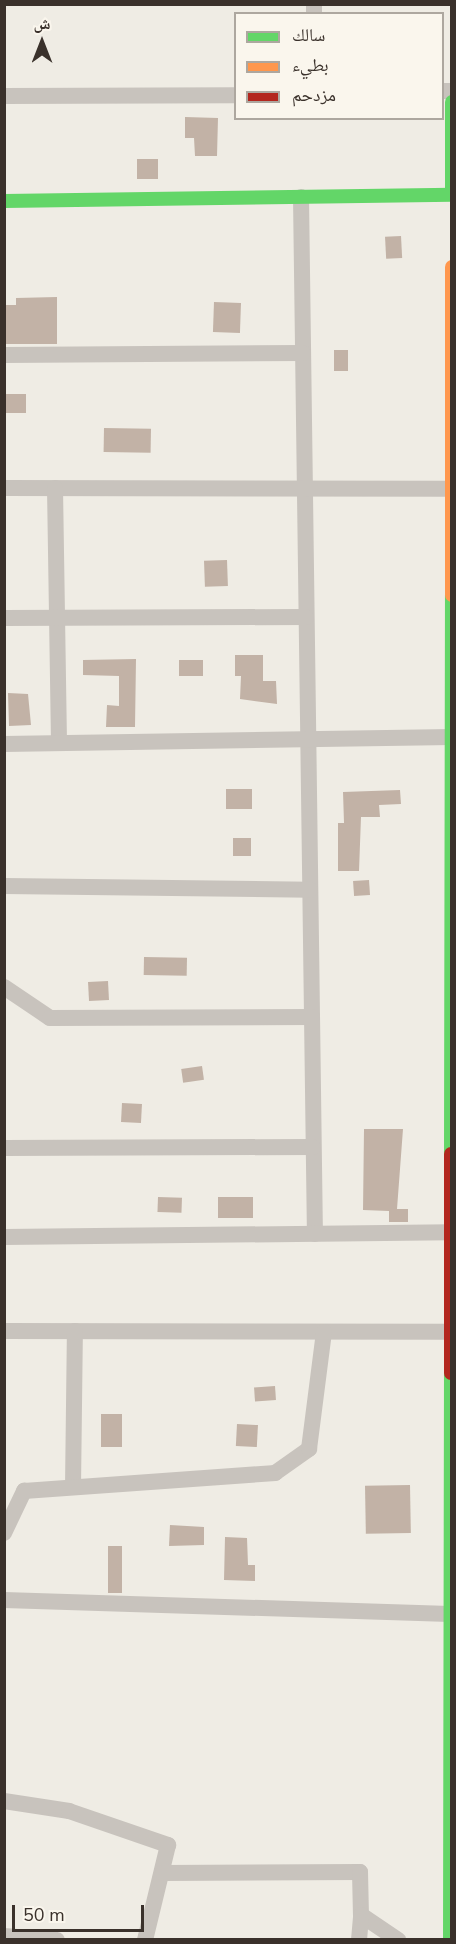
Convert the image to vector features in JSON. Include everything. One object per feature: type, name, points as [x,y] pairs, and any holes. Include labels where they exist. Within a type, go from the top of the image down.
[{"type":"street","points":[[4,96],[234,95]]},
{"type":"street","points":[[4,201],[452,195],[452,102]]},
{"type":"street","points":[[301,197],[315,1234]]},
{"type":"street","points":[[445,1938],[451,1858],[452,267]]},
{"type":"street","points":[[4,355],[303,353]]},
{"type":"street","points":[[4,488],[451,489]]},
{"type":"street","points":[[55,488],[59,743]]},
{"type":"street","points":[[4,618],[306,617]]},
{"type":"street","points":[[4,744],[451,737]]},
{"type":"street","points":[[4,886],[310,890]]},
{"type":"street","points":[[4,987],[50,1018],[312,1017]]},
{"type":"street","points":[[4,1148],[313,1147]]},
{"type":"street","points":[[4,1237],[315,1234],[451,1222]]},
{"type":"street","points":[[4,1331],[451,1332]]},
{"type":"street","points":[[73,1487],[75,1331]]},
{"type":"street","points":[[4,1533],[24,1491],[275,1473],[309,1449],[324,1332]]},
{"type":"street","points":[[4,1600],[450,1614]]},
{"type":"street","points":[[4,1801],[69,1811],[168,1845],[145,1940]]},
{"type":"street","points":[[163,1873],[360,1872],[362,1915],[359,1940]]},
{"type":"street","points":[[362,1915],[398,1940]]},
{"type":"street","points":[[4,1936],[57,1940]]},
{"type":"building","points":[[185,117],[218,118],[217,156],[195,156],[194,138],[185,138]]},
{"type":"building","points":[[137,159],[158,159],[158,179],[137,179]]},
{"type":"building","points":[[401,236],[402,258],[386,259],[385,237]]},
{"type":"building","points":[[57,297],[57,344],[4,344],[4,305],[16,305],[16,298]]},
{"type":"building","points":[[214,302],[241,303],[240,333],[213,332]]},
{"type":"building","points":[[334,350],[348,350],[348,371],[334,371]]},
{"type":"building","points":[[5,394],[26,394],[26,413],[5,413]]},
{"type":"building","points":[[104,428],[151,429],[151,453],[104,452]]},
{"type":"building","points":[[227,560],[228,586],[205,587],[204,561]]},
{"type":"building","points":[[235,655],[263,655],[263,681],[276,681],[277,704],[240,699],[241,676],[235,676]]},
{"type":"building","points":[[136,659],[135,727],[106,727],[107,705],[119,706],[119,676],[83,675],[83,660]]},
{"type":"building","points":[[179,660],[203,660],[203,676],[179,676]]},
{"type":"building","points":[[8,693],[28,694],[31,725],[9,726]]},
{"type":"building","points":[[226,789],[252,789],[252,809],[226,809]]},
{"type":"building","points":[[400,790],[401,804],[379,805],[380,817],[361,817],[359,871],[338,871],[338,823],[344,823],[343,792]]},
{"type":"building","points":[[233,838],[251,838],[251,856],[233,856]]},
{"type":"building","points":[[369,880],[370,895],[354,896],[353,881]]},
{"type":"building","points":[[144,957],[187,958],[187,976],[144,975]]},
{"type":"building","points":[[108,981],[109,1000],[89,1001],[88,982]]},
{"type":"building","points":[[202,1066],[204,1080],[183,1083],[181,1069]]},
{"type":"building","points":[[122,1103],[142,1104],[141,1123],[121,1122]]},
{"type":"building","points":[[364,1129],[403,1129],[397,1209],[408,1209],[408,1222],[389,1222],[389,1211],[363,1210]]},
{"type":"building","points":[[158,1197],[182,1198],[181,1213],[157,1212]]},
{"type":"building","points":[[218,1197],[253,1197],[253,1218],[218,1218]]},
{"type":"building","points":[[275,1386],[276,1400],[255,1401],[254,1387]]},
{"type":"building","points":[[101,1414],[122,1414],[122,1447],[101,1447]]},
{"type":"building","points":[[237,1424],[258,1425],[257,1447],[236,1446]]},
{"type":"building","points":[[410,1485],[411,1533],[366,1534],[365,1486]]},
{"type":"building","points":[[170,1525],[204,1527],[204,1545],[169,1546]]},
{"type":"building","points":[[225,1537],[247,1538],[248,1565],[255,1565],[255,1581],[224,1580]]},
{"type":"building","points":[[108,1546],[122,1546],[122,1593],[108,1593]]},
{"type":"traffic: fast","points":[[452,102],[452,194]]},
{"type":"traffic: fast","points":[[4,201],[452,195]]},
{"type":"traffic: fast","points":[[451,1154],[452,595]]},
{"type":"traffic: fast","points":[[450,1940],[451,1373]]},
{"type":"traffic: slow","points":[[452,267],[452,595]]},
{"type":"traffic: jam","points":[[451,1154],[451,1373]]}]
